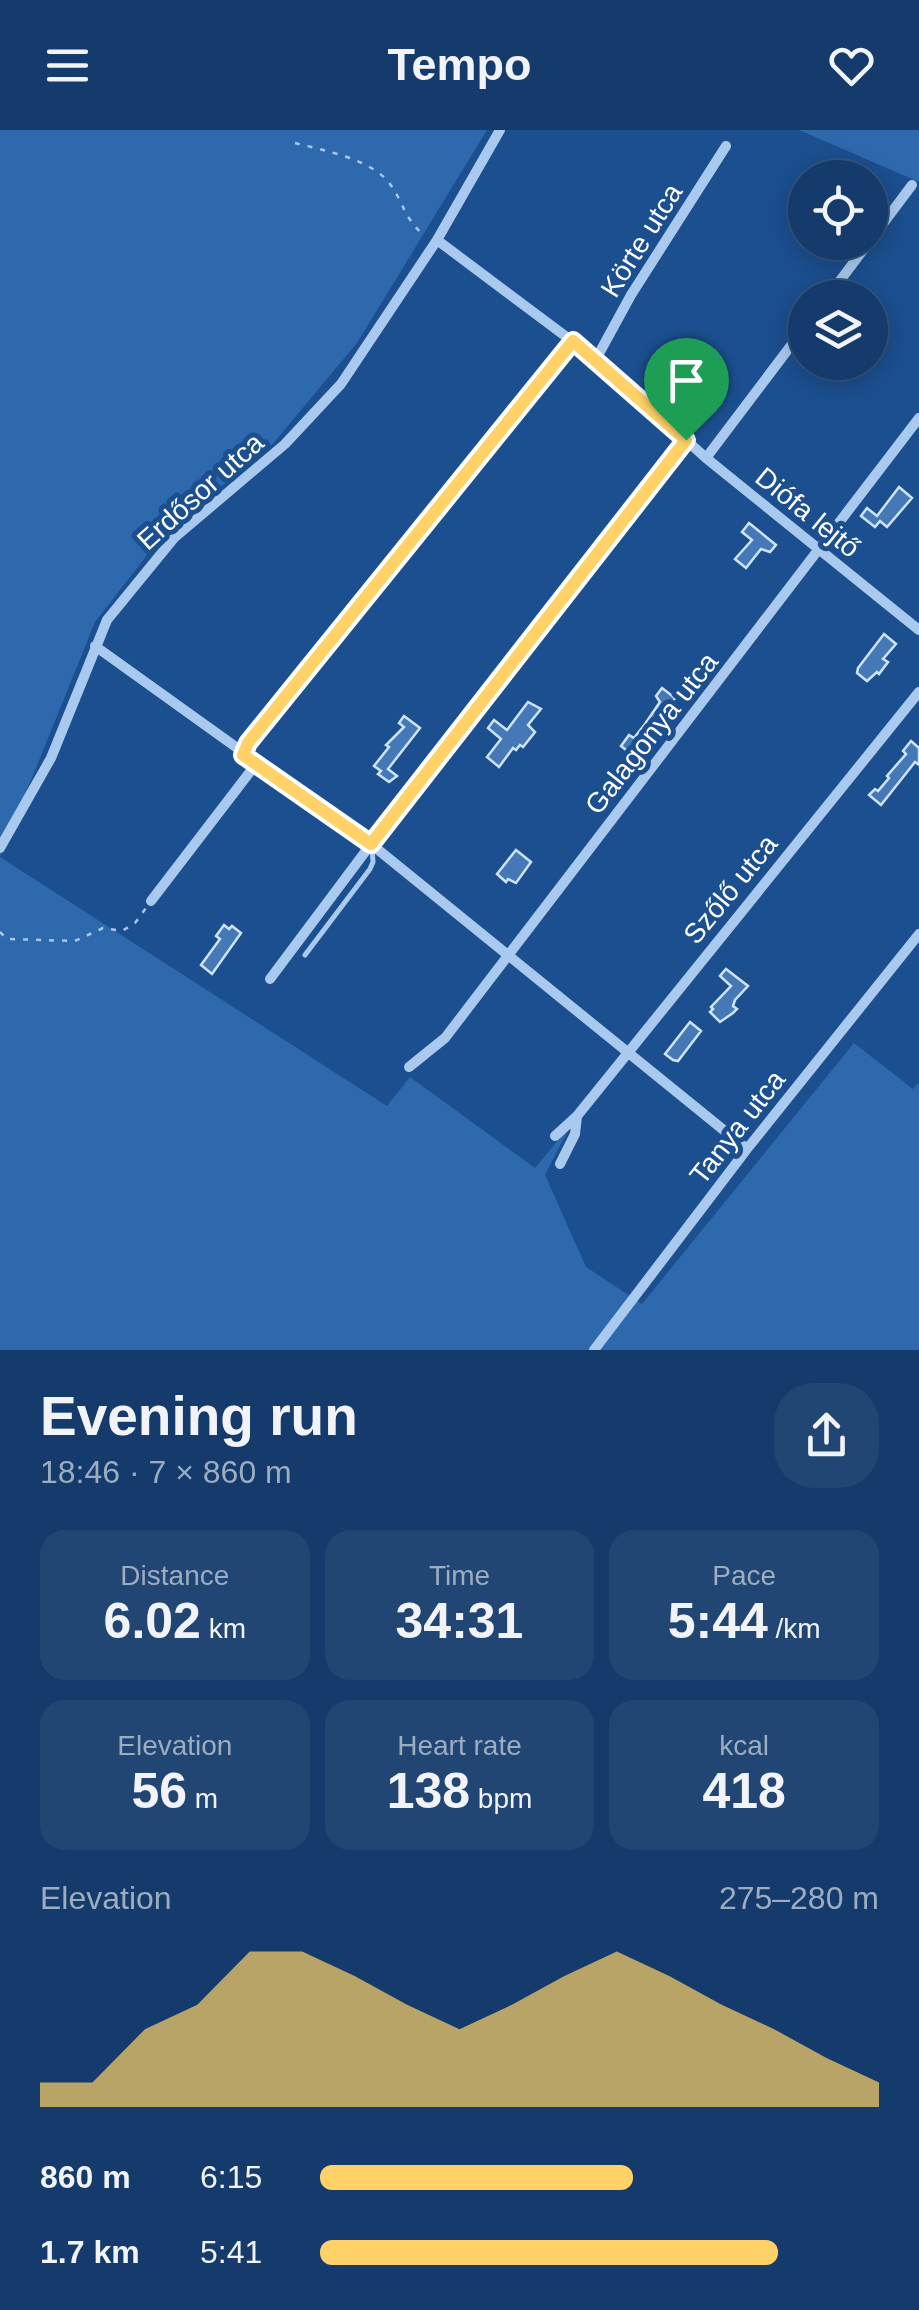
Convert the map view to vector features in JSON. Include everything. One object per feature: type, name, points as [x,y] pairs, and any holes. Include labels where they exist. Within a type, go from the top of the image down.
[{"type":"street","name":"Erdősor utca","points":[[0,848],[51,758],[107,620],[174,538],[285,444],[341,384],[436,242],[500,130]]},
{"type":"street","name":"Körte utca","points":[[596,360],[726,146]]},
{"type":"street","points":[[888,218],[912,185]]},
{"type":"street","name":"Diófa lejtő","points":[[436,242],[573,341],[706,458],[919,630]]},
{"type":"street","points":[[243,755],[248,743],[573,341]]},
{"type":"street","points":[[706,458],[788,349]]},
{"type":"street","name":"Galagonya utca","points":[[409,1067],[445,1038],[919,418]]},
{"type":"street","points":[[270,980],[686,440]]},
{"type":"street","points":[[95,646],[371,844],[747,1149]]},
{"type":"street","name":"Szőlő utca","points":[[555,1136],[577,1116],[919,692]]},
{"type":"street","points":[[151,901],[256,764]]},
{"type":"street","name":"Tanya utca","points":[[594,1350],[747,1149],[919,934]]},
{"type":"street","name":"Szőlő utca","points":[[560,1164],[575,1134],[577,1116]]},
{"type":"lane","points":[[305,955],[370,868],[371,844]]},
{"type":"path","points":[[294,143],[340,154],[386,180],[410,223],[436,242]]},
{"type":"path","points":[[0,932],[7,939],[75,942],[103,928],[122,932],[130,929],[151,901]]},
{"type":"shaded area","points":[[0,130],[487,130],[357,343],[271,446],[165,532],[95,622],[0,857]]},
{"type":"shaded area","points":[[799,130],[919,130],[919,182],[888,169],[888,160],[868,160]]},
{"type":"shaded area","points":[[0,857],[387,1106],[410,1077],[535,1168],[570,1126],[545,1175],[586,1267],[642,1304],[854,1043],[913,1089],[919,1082],[919,1350],[0,1350]]},
{"type":"building","points":[[899,487],[912,498],[887,527],[880,521],[875,527],[861,516],[867,508],[877,516]]},
{"type":"building","points":[[749,523],[776,545],[770,552],[761,549],[746,568],[735,559],[752,540],[742,532]]},
{"type":"building","points":[[884,634],[896,644],[883,659],[888,662],[879,674],[867,681],[857,673],[858,668]]},
{"type":"building","points":[[662,688],[675,698],[635,754],[631,754],[621,746],[645,724],[660,702],[656,696]]},
{"type":"building","points":[[528,702],[541,709],[528,725],[535,732],[523,747],[513,748],[499,767],[487,757],[501,739],[488,728],[494,720],[507,730]]},
{"type":"building","points":[[404,716],[420,728],[388,769],[397,776],[389,782],[374,766],[389,747],[386,745],[404,727],[399,723]]},
{"type":"building","points":[[911,741],[919,748],[919,765],[915,762],[881,805],[869,795],[889,778]]},
{"type":"building","points":[[516,850],[531,862],[516,883],[508,879],[506,882],[497,874]]},
{"type":"building","points":[[224,925],[241,933],[212,974],[201,965],[220,939],[216,936]]},
{"type":"building","points":[[726,969],[748,986],[735,1000],[733,1006],[737,1009],[720,1022],[710,1012],[731,986],[720,976]]},
{"type":"building","points":[[690,1022],[701,1031],[678,1061],[673,1060],[665,1054]]},
{"type":"route","points":[[573,341],[686,440],[371,844],[243,755],[248,743],[573,341]]}]
